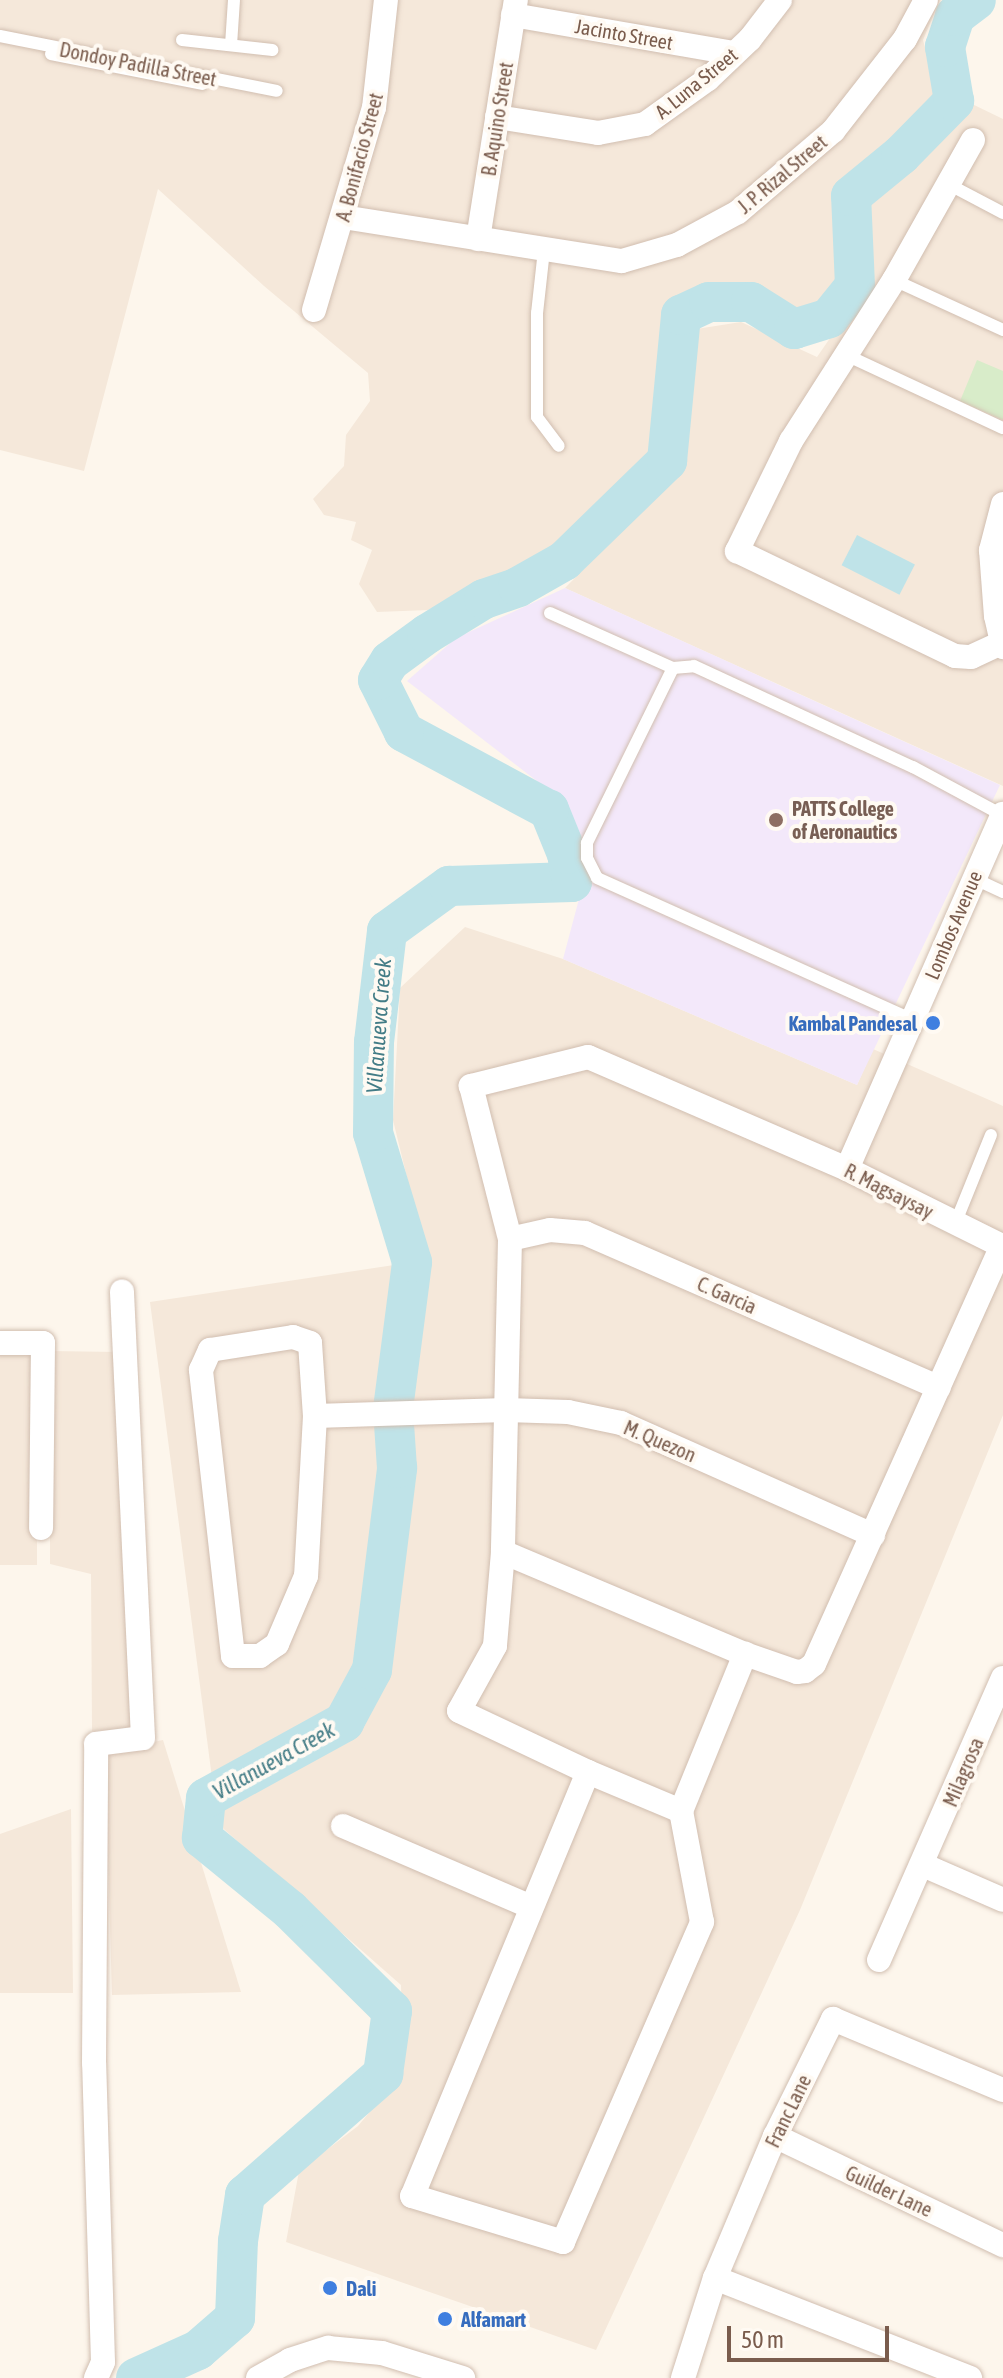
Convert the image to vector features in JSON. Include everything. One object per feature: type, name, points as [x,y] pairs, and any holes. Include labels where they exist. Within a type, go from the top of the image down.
[{"type":"street","name":"A. Bonifacio Street","points":[[314,310],[374,108],[386,0]]},
{"type":"street","name":"A. Luna Street","points":[[497,117],[598,133],[645,124],[708,79],[765,22],[780,0]]},
{"type":"street","name":"J. P. Rizal Street","points":[[343,217],[622,261],[677,245],[738,212],[833,131],[905,39],[926,0]]},
{"type":"street","name":"Jacinto Street","points":[[514,8],[734,53]]},
{"type":"street","name":"B. Aquino Street","points":[[478,239],[514,8]]},
{"type":"street","points":[[973,140],[894,280],[791,441],[737,551],[955,656],[971,657],[1002,645],[998,578],[991,550],[1003,504]]},
{"type":"street","name":"Lombos Avenue","points":[[847,1169],[1003,814]]},
{"type":"street","name":"R. Magsaysay","points":[[503,1552],[745,1654],[797,1672],[814,1664],[939,1388],[994,1288],[1002,1246],[847,1169],[588,1057],[471,1086],[510,1239],[503,1552],[495,1646],[459,1711],[588,1772]]},
{"type":"street","name":"C. Garcia","points":[[510,1239],[550,1230],[585,1233],[939,1388]]},
{"type":"street","points":[[96,2378],[103,2362],[94,2063],[96,1744],[143,1738],[122,1291]]},
{"type":"street","points":[[293,1337],[310,1343],[315,1416],[306,1576],[277,1644],[260,1656],[233,1656],[201,1370],[204,1359],[210,1350],[293,1337]]},
{"type":"street","points":[[0,1343],[43,1343],[41,1528]]},
{"type":"street","name":"M. Quezon","points":[[315,1416],[506,1410],[568,1412],[621,1423],[873,1535]]},
{"type":"street","points":[[681,1811],[588,1772],[412,2196],[563,2242],[702,1922],[681,1811],[745,1654]]},
{"type":"street","name":"Milagrosa","points":[[879,1960],[1003,1678]]},
{"type":"street","points":[[343,1826],[531,1907]]},
{"type":"street","points":[[923,1865],[1003,1900]]},
{"type":"street","name":"Franc Lane","points":[[683,2378],[715,2278],[775,2136],[833,2019],[1003,2090]]},
{"type":"street","name":"Guilder Lane","points":[[775,2136],[1003,2245]]},
{"type":"street","points":[[715,2278],[970,2378]]},
{"type":"street","points":[[258,2378],[290,2360],[328,2348],[382,2353],[463,2378]]},
{"type":"lane","points":[[231,45],[234,0]]},
{"type":"lane","name":"Dondoy Padilla Street","points":[[0,38],[277,91]]},
{"type":"lane","points":[[182,40],[272,50]]},
{"type":"lane","points":[[948,184],[1003,213]]},
{"type":"lane","points":[[544,250],[537,313],[537,417],[559,446]]},
{"type":"lane","points":[[894,280],[1003,330]]},
{"type":"lane","points":[[844,354],[1003,428]]},
{"type":"lane","points":[[550,613],[673,668],[694,666],[913,767],[1003,814]]},
{"type":"lane","points":[[673,668],[587,843],[587,858],[597,878],[913,1020]]},
{"type":"lane","points":[[973,878],[1003,892]]},
{"type":"lane","points":[[955,1224],[991,1135]]},
{"type":"shaded area","points":[[0,0],[940,0],[923,40],[940,102],[910,141],[844,189],[846,283],[832,306],[801,316],[742,291],[673,310],[656,455],[563,550],[428,610],[377,612],[359,584],[372,550],[351,540],[356,522],[324,515],[313,499],[344,466],[346,435],[370,401],[368,373],[264,286],[158,189],[84,471],[0,450]]},
{"type":"shaded area","points":[[970,103],[1003,119],[1003,786],[565,588],[640,512],[679,457],[690,330],[741,322],[817,357],[864,289],[860,208]]},
{"type":"shaded area","name":"PATTS College of Aeronautics","points":[[565,588],[1000,785],[857,1085],[563,959],[587,869],[580,842],[559,798],[407,681],[456,638]]},
{"type":"shaded area","points":[[465,927],[563,959],[857,1085],[873,1049],[1003,1106],[1003,1415],[800,1910],[596,2350],[286,2242],[299,2171],[358,2126],[403,2072],[401,1985],[218,1824],[150,1302],[427,1260],[393,1120],[400,988]]},
{"type":"shaded area","points":[[50,1351],[117,1352],[134,1728],[92,1731],[91,1574],[50,1564]]},
{"type":"shaded area","points":[[0,1355],[37,1355],[37,1565],[0,1565]]},
{"type":"shaded area","points":[[163,1740],[241,1992],[112,1995],[105,1752]]},
{"type":"shaded area","points":[[71,1809],[73,1993],[0,1993],[0,1834]]},
{"type":"green space","points":[[977,360],[1003,371],[1003,420],[960,401]]},
{"type":"water","points":[[857,535],[915,565],[899,595],[842,565]]},
{"type":"waterway","name":"Villanueva Creek","points":[[136,2378],[198,2350],[235,2318],[238,2241],[245,2195],[383,2074],[392,2011],[290,1910],[202,1838],[206,1798],[344,1722],[372,1670],[397,1468],[393,1409],[412,1262],[373,1133],[374,1042],[387,931],[449,886],[572,882],[567,854],[549,810],[404,732],[378,680],[390,661],[427,634],[484,599],[518,587],[564,561],[667,461],[681,315],[709,302],[751,302],[794,329],[829,318],[855,286],[851,196],[901,155],[954,101],[945,47],[955,16],[976,0]]},
{"type":"place","name":"PATTS College of Aeronautics","points":[[776,820]]},
{"type":"place","name":"Kambal Pandesal","points":[[933,1023]]},
{"type":"place","name":"Dali","points":[[330,2288]]},
{"type":"place","name":"Alfamart","points":[[445,2319]]}]
